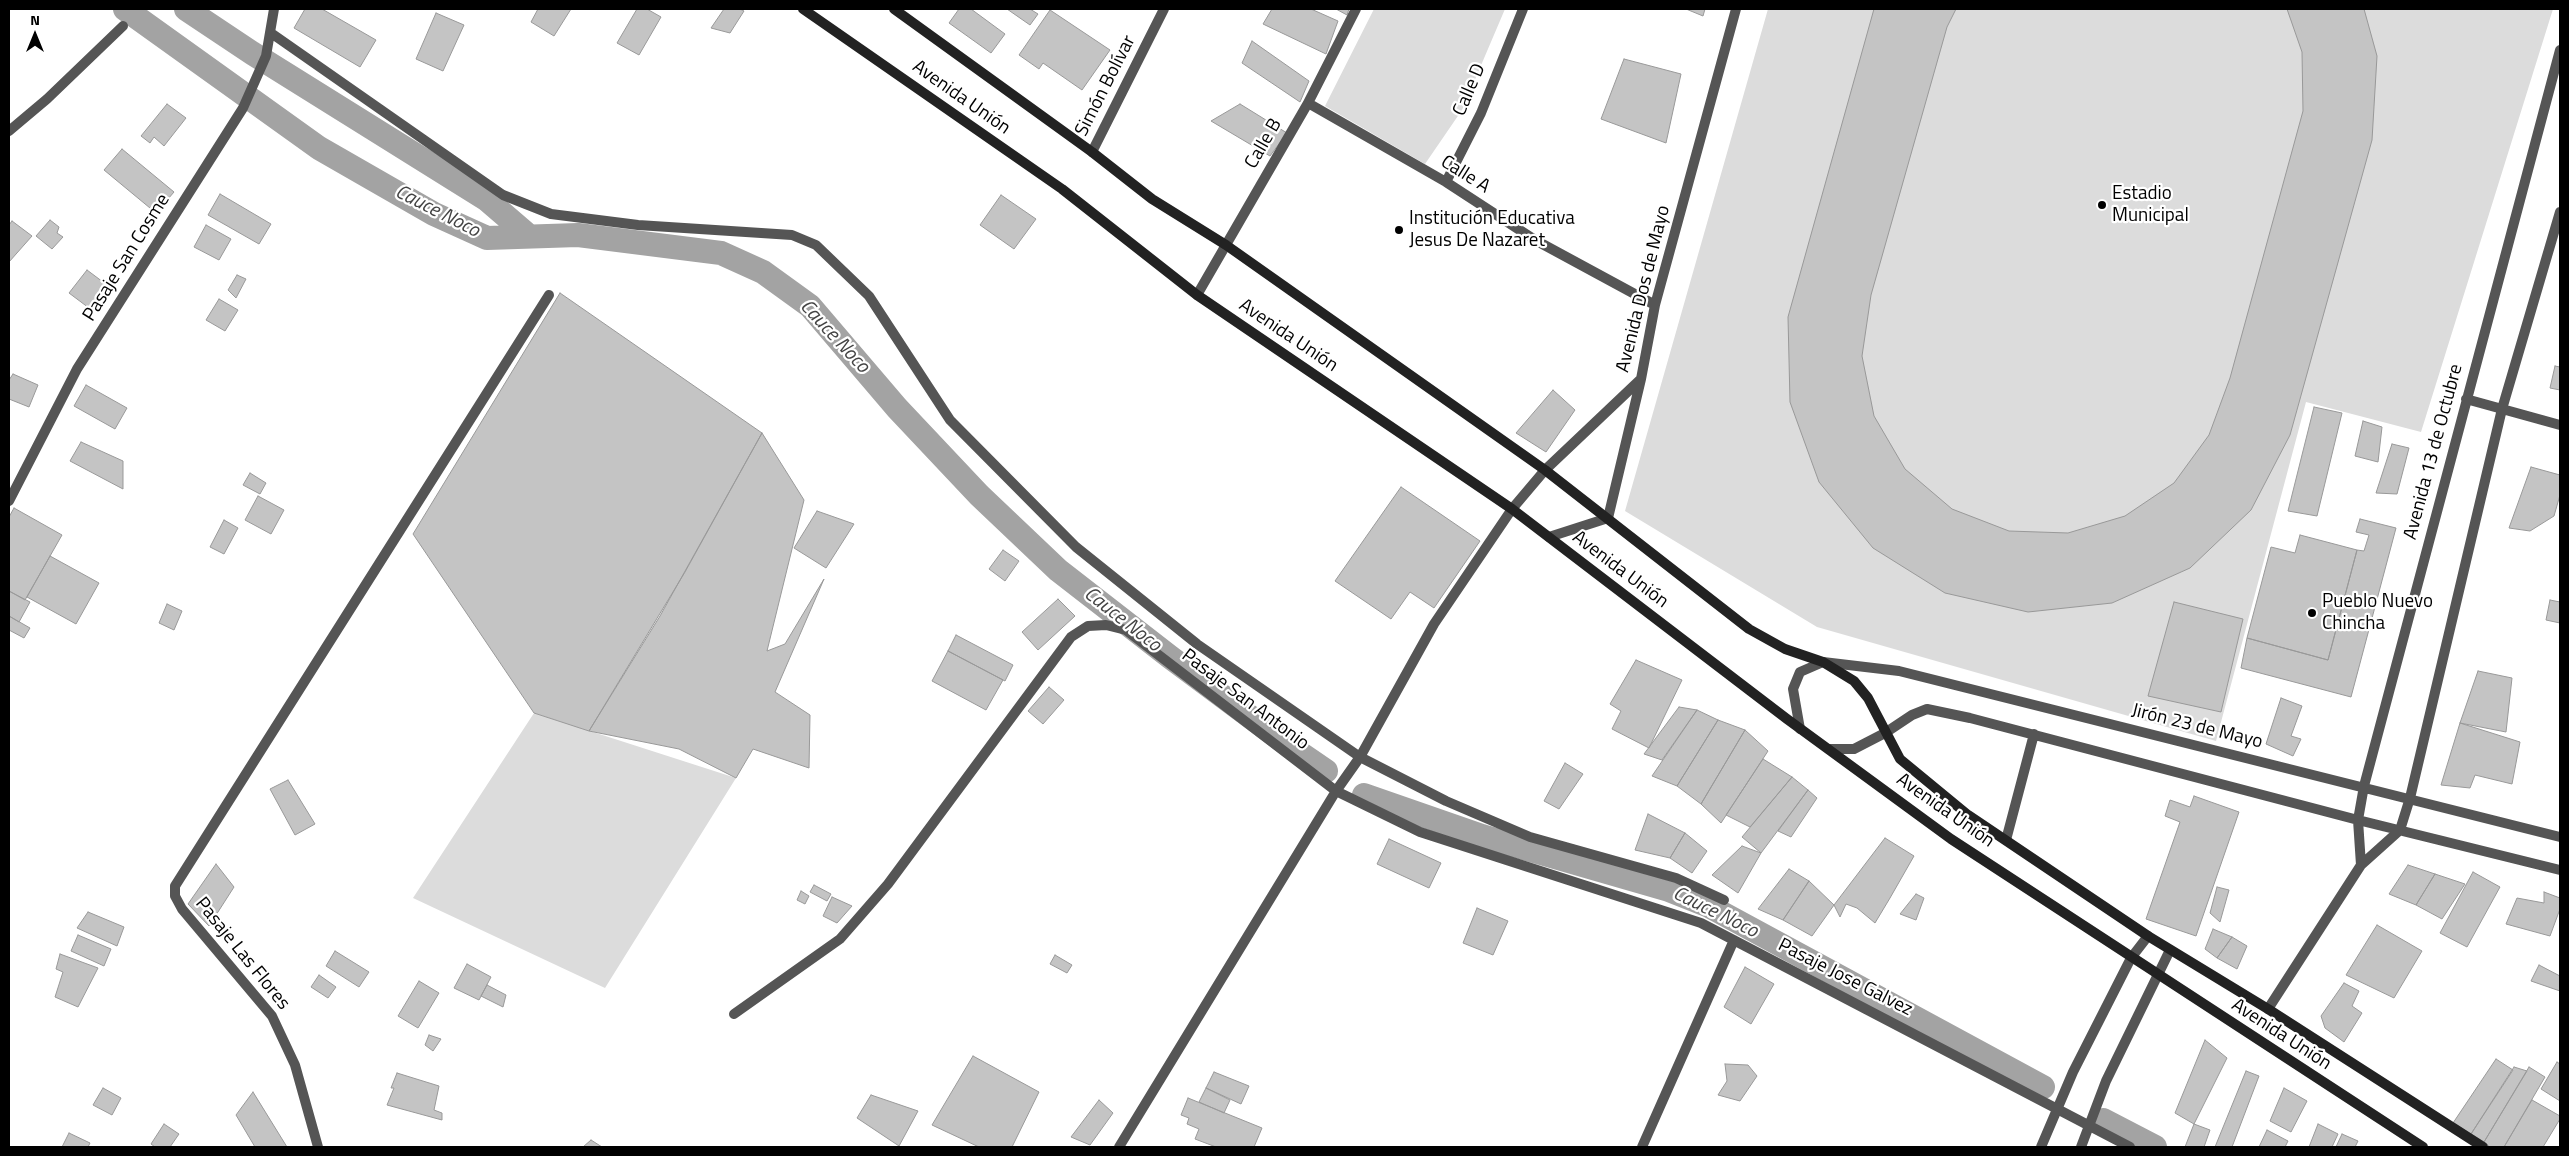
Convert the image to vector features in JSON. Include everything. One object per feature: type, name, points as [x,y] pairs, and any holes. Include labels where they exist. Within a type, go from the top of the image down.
[{"type":"main road","name":"Avenida Unión","points":[[803,9],[1062,189],[1197,295],[1512,509],[1800,729],[1951,839],[2156,975],[2423,1147]]},
{"type":"main road","name":"Avenida Unión","points":[[894,9],[1092,152],[1152,199],[1226,245],[1545,470],[1749,629],[1786,649],[1823,662],[1854,681],[1868,698],[1900,760],[1968,815],[2148,936],[2268,1009],[2483,1147]]},
{"type":"street","name":"Pasaje San Cosme","points":[[9,501],[78,369],[243,108],[266,56],[274,9]]},
{"type":"street","name":"Simón Bolívar","points":[[1092,152],[1164,9]]},
{"type":"street","name":"Calle B","points":[[1197,295],[1308,103],[1356,9]]},
{"type":"street","name":"Calle D","points":[[1446,182],[1481,113],[1523,9]]},
{"type":"street","name":"Avenida Dos de Mayo","points":[[1608,518],[1641,379],[1655,305],[1736,9]]},
{"type":"street","points":[[9,131],[47,99],[123,26]]},
{"type":"street","points":[[271,33],[503,195],[552,214],[638,226],[792,235],[816,245],[869,296],[950,420],[1076,547],[1197,644],[1360,757],[1446,801],[1530,837],[1676,878],[1724,900]]},
{"type":"street","name":"Avenida 13 de Octubre","points":[[2361,865],[2358,820],[2364,786],[2560,50]]},
{"type":"street","name":"Calle A","points":[[1308,103],[1446,182],[1535,240],[1655,305]]},
{"type":"street","points":[[2268,1009],[2361,865],[2400,830],[2410,798],[2502,409],[2560,212]]},
{"type":"street","name":"Pasaje Las Flores","points":[[318,1147],[295,1065],[272,1016],[182,909],[175,896],[175,886],[549,295]]},
{"type":"street","points":[[1119,1147],[1336,791],[1360,757],[1434,624],[1512,509],[1545,470],[1641,379]]},
{"type":"street","points":[[2466,399],[2560,425]]},
{"type":"street","points":[[1549,537],[1608,518]]},
{"type":"street","name":"Pasaje San Antonio","points":[[734,1014],[840,939],[888,884],[1071,637],[1088,626],[1106,625],[1126,630],[1336,791]]},
{"type":"street","points":[[1800,729],[1793,689],[1800,672],[1823,662]]},
{"type":"street","name":"Jirón 23 de Mayo","points":[[1823,662],[1899,671],[2364,786],[2560,837]]},
{"type":"street","points":[[1829,750],[1854,749],[1886,733],[1912,715],[1927,709],[2034,734],[2358,820],[2560,870]]},
{"type":"street","points":[[2006,840],[2034,734]]},
{"type":"street","name":"Pasaje Jose Galvez","points":[[1336,791],[1420,832],[1701,923],[2130,1147]]},
{"type":"street","points":[[2041,1147],[2057,1108],[2131,958],[2148,936]]},
{"type":"street","points":[[1642,1147],[1734,940]]},
{"type":"street","points":[[2081,1147],[2106,1081],[2156,975],[2170,950]]},
{"type":"shaded area","points":[[1374,9],[1505,9],[1462,110],[1425,164],[1325,106]]},
{"type":"shaded area","name":"Estadio Municipal","points":[[1768,9],[2553,9],[2421,432],[2306,402],[2216,741],[1817,627],[1625,511]]},
{"type":"shaded area","points":[[534,713],[736,778],[605,988],[413,898]]},
{"type":"building","points":[[305,9],[322,9],[376,40],[360,67],[294,28]]},
{"type":"building","points":[[538,9],[571,9],[554,36],[531,22]]},
{"type":"building","points":[[637,9],[647,9],[661,17],[639,55],[617,43]]},
{"type":"building","points":[[724,9],[740,9],[744,11],[730,33],[711,28]]},
{"type":"building","points":[[959,9],[971,9],[1005,34],[991,53],[949,23]]},
{"type":"building","points":[[1007,9],[1030,9],[1038,14],[1030,25]]},
{"type":"building","points":[[1272,9],[1311,9],[1338,21],[1326,54],[1263,24]]},
{"type":"building","points":[[1336,9],[1349,9],[1347,15]]},
{"type":"building","points":[[1686,9],[1705,9],[1703,16]]},
{"type":"building","points":[[1874,9],[1956,9],[1947,27],[1871,295],[1862,356],[1874,416],[1905,469],[1952,509],[2009,531],[2068,533],[2125,516],[2174,483],[2209,435],[2230,378],[2303,111],[2302,52],[2287,9],[2364,9],[2377,56],[2372,140],[2290,435],[2251,510],[2190,568],[2112,603],[2028,612],[1945,593],[1873,548],[1819,482],[1790,402],[1788,317]]},
{"type":"building","points":[[1050,10],[1110,50],[1082,90],[1043,63],[1039,69],[1019,55]]},
{"type":"building","points":[[436,13],[464,25],[443,71],[416,59]]},
{"type":"building","points":[[1252,41],[1309,81],[1300,102],[1242,63]]},
{"type":"building","points":[[1624,59],[1681,74],[1666,143],[1601,119]]},
{"type":"building","points":[[167,104],[186,118],[164,146],[154,137],[150,143],[141,136]]},
{"type":"building","points":[[1240,104],[1287,133],[1270,156],[1211,121]]},
{"type":"building","points":[[122,149],[174,192],[156,213],[104,170]]},
{"type":"building","points":[[220,194],[271,224],[259,244],[208,215]]},
{"type":"building","points":[[1001,195],[1036,219],[1014,249],[980,225]]},
{"type":"building","points":[[50,220],[59,227],[57,233],[63,237],[52,249],[36,236]]},
{"type":"building","points":[[12,221],[32,236],[9,262],[9,225]]},
{"type":"building","points":[[206,225],[231,239],[219,260],[194,247]]},
{"type":"building","points":[[87,270],[107,285],[89,308],[69,293]]},
{"type":"building","points":[[237,275],[246,279],[236,298],[228,290]]},
{"type":"building","points":[[560,293],[762,433],[660,616],[589,731],[534,713],[413,534]]},
{"type":"building","points":[[219,299],[238,310],[225,331],[206,320]]},
{"type":"building","points":[[2555,366],[2560,367],[2560,390],[2550,388]]},
{"type":"building","points":[[13,374],[38,385],[29,407],[9,399],[9,380]]},
{"type":"building","points":[[86,385],[127,408],[115,429],[74,406]]},
{"type":"building","points":[[1553,390],[1575,410],[1546,452],[1516,433]]},
{"type":"building","points":[[2314,407],[2342,413],[2317,516],[2288,511]]},
{"type":"building","points":[[2363,421],[2382,427],[2378,462],[2355,456]]},
{"type":"building","points":[[762,433],[804,500],[767,651],[785,644],[824,579],[775,692],[810,715],[809,768],[753,749],[736,778],[679,749],[589,731],[685,572]]},
{"type":"building","points":[[81,442],[123,461],[123,489],[70,461]]},
{"type":"building","points":[[2392,444],[2409,448],[2397,494],[2376,493]]},
{"type":"building","points":[[2531,467],[2560,475],[2560,495],[2554,516],[2530,531],[2509,528]]},
{"type":"building","points":[[250,473],[266,483],[260,494],[243,485]]},
{"type":"building","points":[[1401,487],[1480,541],[1434,608],[1410,592],[1391,619],[1335,581]]},
{"type":"building","points":[[258,496],[284,510],[271,534],[245,520]]},
{"type":"building","points":[[14,508],[62,535],[25,600],[9,591],[9,517]]},
{"type":"building","points":[[817,511],[854,524],[826,568],[794,548]]},
{"type":"building","points":[[2360,519],[2396,528],[2351,697],[2241,668],[2247,638],[2328,660],[2357,550],[2364,551],[2369,535],[2356,532]]},
{"type":"building","points":[[224,520],[238,528],[224,554],[210,547]]},
{"type":"building","points":[[2300,535],[2357,550],[2328,660],[2247,638],[2271,547],[2295,553]]},
{"type":"building","points":[[1003,550],[1019,561],[1005,581],[989,569]]},
{"type":"building","points":[[50,556],[99,583],[76,624],[27,597]]},
{"type":"building","points":[[9,591],[30,602],[19,622],[9,616]]},
{"type":"building","points":[[1058,599],[1075,616],[1038,650],[1022,632]]},
{"type":"building","points":[[2550,600],[2560,602],[2560,623],[2546,620]]},
{"type":"building","points":[[2174,602],[2243,619],[2221,712],[2148,696]]},
{"type":"building","points":[[167,604],[182,611],[174,630],[159,623]]},
{"type":"building","points":[[9,616],[30,628],[24,638],[9,630]]},
{"type":"building","points":[[956,635],[1013,665],[1005,681],[948,651]]},
{"type":"building","points":[[948,651],[1003,680],[986,710],[932,681]]},
{"type":"building","points":[[1636,660],[1682,680],[1649,748],[1612,729],[1621,711],[1610,704]]},
{"type":"building","points":[[2478,671],[2512,678],[2506,732],[2460,723]]},
{"type":"building","points":[[1049,687],[1064,700],[1043,724],[1028,711]]},
{"type":"building","points":[[2281,698],[2302,706],[2291,736],[2301,739],[2293,756],[2266,744]]},
{"type":"building","points":[[1679,707],[1697,710],[1662,760],[1644,754]]},
{"type":"building","points":[[1697,710],[1718,720],[1677,786],[1652,776]]},
{"type":"building","points":[[1718,720],[1745,730],[1701,804],[1677,786]]},
{"type":"building","points":[[2460,723],[2520,742],[2512,784],[2475,775],[2470,788],[2441,785]]},
{"type":"building","points":[[1745,730],[1768,751],[1721,823],[1701,804]]},
{"type":"building","points":[[1763,759],[1792,777],[1750,827],[1726,815]]},
{"type":"building","points":[[1565,763],[1583,774],[1559,809],[1544,801]]},
{"type":"building","points":[[1792,777],[1808,790],[1761,853],[1742,837]]},
{"type":"building","points":[[288,780],[315,824],[295,835],[270,789]]},
{"type":"building","points":[[1808,790],[1817,798],[1791,837],[1778,831]]},
{"type":"building","points":[[2194,796],[2239,812],[2196,936],[2146,919],[2180,822],[2165,816],[2170,800],[2190,807]]},
{"type":"building","points":[[1648,814],[1685,833],[1670,858],[1635,850]]},
{"type":"building","points":[[1685,833],[1707,851],[1692,873],[1670,858]]},
{"type":"building","points":[[1885,838],[1914,856],[1875,923],[1857,908],[1846,904],[1840,917],[1834,905]]},
{"type":"building","points":[[1389,839],[1441,863],[1429,888],[1377,864]]},
{"type":"building","points":[[1742,846],[1761,853],[1738,893],[1712,875]]},
{"type":"building","points":[[216,864],[234,887],[209,926],[188,904]]},
{"type":"building","points":[[2408,865],[2435,874],[2416,905],[2389,894]]},
{"type":"building","points":[[1789,869],[1809,881],[1783,920],[1758,909]]},
{"type":"building","points":[[2473,872],[2500,887],[2467,947],[2440,933]]},
{"type":"building","points":[[2435,874],[2465,884],[2442,919],[2416,905]]},
{"type":"building","points":[[1809,881],[1834,905],[1812,936],[1783,920]]},
{"type":"building","points":[[814,885],[831,894],[827,901],[810,892]]},
{"type":"building","points":[[2217,887],[2229,890],[2220,922],[2210,913]]},
{"type":"building","points":[[801,891],[809,896],[805,904],[797,900]]},
{"type":"building","points":[[2544,892],[2560,898],[2560,909],[2550,936],[2506,924],[2517,898],[2544,903]]},
{"type":"building","points":[[1916,894],[1924,898],[1916,920],[1900,914]]},
{"type":"building","points":[[832,897],[852,906],[837,923],[823,916]]},
{"type":"building","points":[[1477,908],[1508,921],[1493,955],[1463,943]]},
{"type":"building","points":[[88,912],[124,927],[117,946],[77,928]]},
{"type":"building","points":[[2377,925],[2422,951],[2394,998],[2346,975]]},
{"type":"building","points":[[2213,929],[2232,937],[2217,958],[2205,949]]},
{"type":"building","points":[[78,935],[111,949],[104,966],[71,951]]},
{"type":"building","points":[[2232,937],[2247,946],[2237,969],[2217,958]]},
{"type":"building","points":[[335,951],[369,972],[359,987],[326,966]]},
{"type":"building","points":[[60,954],[98,968],[78,1007],[55,997],[63,972],[56,969]]},
{"type":"building","points":[[1055,955],[1072,965],[1067,973],[1050,964]]},
{"type":"building","points":[[467,964],[491,977],[479,1000],[454,988]]},
{"type":"building","points":[[2539,965],[2560,976],[2560,991],[2531,981]]},
{"type":"building","points":[[1745,967],[1774,984],[1751,1024],[1724,1007]]},
{"type":"building","points":[[319,975],[336,987],[328,998],[311,987]]},
{"type":"building","points":[[419,981],[439,993],[418,1028],[398,1016]]},
{"type":"building","points":[[2344,983],[2359,991],[2352,1006],[2362,1013],[2344,1042],[2325,1028],[2321,1016]]},
{"type":"building","points":[[487,985],[506,995],[503,1007],[481,996]]},
{"type":"building","points":[[429,1035],[441,1039],[433,1051],[425,1045]]},
{"type":"building","points":[[2205,1040],[2227,1058],[2194,1124],[2175,1113]]},
{"type":"building","points":[[973,1056],[1039,1092],[1012,1147],[979,1147],[932,1125]]},
{"type":"building","points":[[2496,1059],[2513,1070],[2471,1134],[2453,1123]]},
{"type":"building","points":[[2557,1062],[2560,1064],[2560,1101],[2541,1089]]},
{"type":"building","points":[[1725,1064],[1748,1065],[1757,1076],[1740,1101],[1718,1095],[1727,1081]]},
{"type":"building","points":[[2514,1067],[2527,1071],[2484,1142],[2471,1134]]},
{"type":"building","points":[[2529,1067],[2545,1077],[2504,1147],[2490,1147],[2484,1142]]},
{"type":"building","points":[[2246,1071],[2259,1076],[2232,1147],[2215,1147]]},
{"type":"building","points":[[1214,1072],[1249,1086],[1241,1104],[1206,1088]]},
{"type":"building","points":[[397,1073],[439,1086],[434,1110],[442,1113],[442,1120],[387,1105],[394,1088],[391,1088]]},
{"type":"building","points":[[103,1088],[121,1098],[112,1115],[93,1105]]},
{"type":"building","points":[[1206,1088],[1230,1100],[1224,1113],[1199,1102]]},
{"type":"building","points":[[2284,1088],[2307,1101],[2291,1132],[2270,1121]]},
{"type":"building","points":[[253,1092],[287,1147],[255,1147],[236,1115]]},
{"type":"building","points":[[871,1095],[918,1111],[899,1146],[857,1118]]},
{"type":"building","points":[[1188,1098],[1262,1128],[1254,1147],[1216,1147],[1195,1139],[1199,1129],[1187,1124],[1189,1118],[1181,1115]]},
{"type":"building","points":[[1099,1100],[1113,1113],[1090,1145],[1071,1137]]},
{"type":"building","points":[[2532,1100],[2560,1116],[2560,1119],[2543,1147],[2504,1147]]},
{"type":"building","points":[[164,1124],[179,1134],[170,1147],[155,1147],[151,1144]]},
{"type":"building","points":[[2194,1124],[2210,1130],[2204,1147],[2185,1147]]},
{"type":"building","points":[[2318,1124],[2338,1134],[2332,1147],[2309,1147]]},
{"type":"building","points":[[2267,1130],[2288,1141],[2285,1147],[2259,1147]]},
{"type":"building","points":[[69,1133],[90,1143],[88,1147],[62,1147]]},
{"type":"building","points":[[2342,1134],[2358,1141],[2355,1147],[2336,1147]]},
{"type":"building","points":[[591,1140],[602,1147],[583,1147]]},
{"type":"waterway","name":"Cauce Noco","points":[[125,9],[319,148],[434,214],[487,238],[578,235],[721,253],[763,272],[810,306],[897,408],[979,495],[1058,570],[1170,657],[1326,771]]},
{"type":"waterway","points":[[186,9],[252,53],[486,199],[529,236]]},
{"type":"waterway","name":"Cauce Noco","points":[[1364,795],[1482,836],[1669,890],[1707,905],[2043,1087]]},
{"type":"waterway","name":"Cauce Noco","points":[[2103,1120],[2155,1147]]},
{"type":"place","name":"Estadio Municipal","points":[[2102,205]]},
{"type":"place","name":"Institución Educativa Jesus De Nazaret","points":[[1399,230]]},
{"type":"place","name":"Pueblo Nuevo Chincha","points":[[2312,613]]}]
